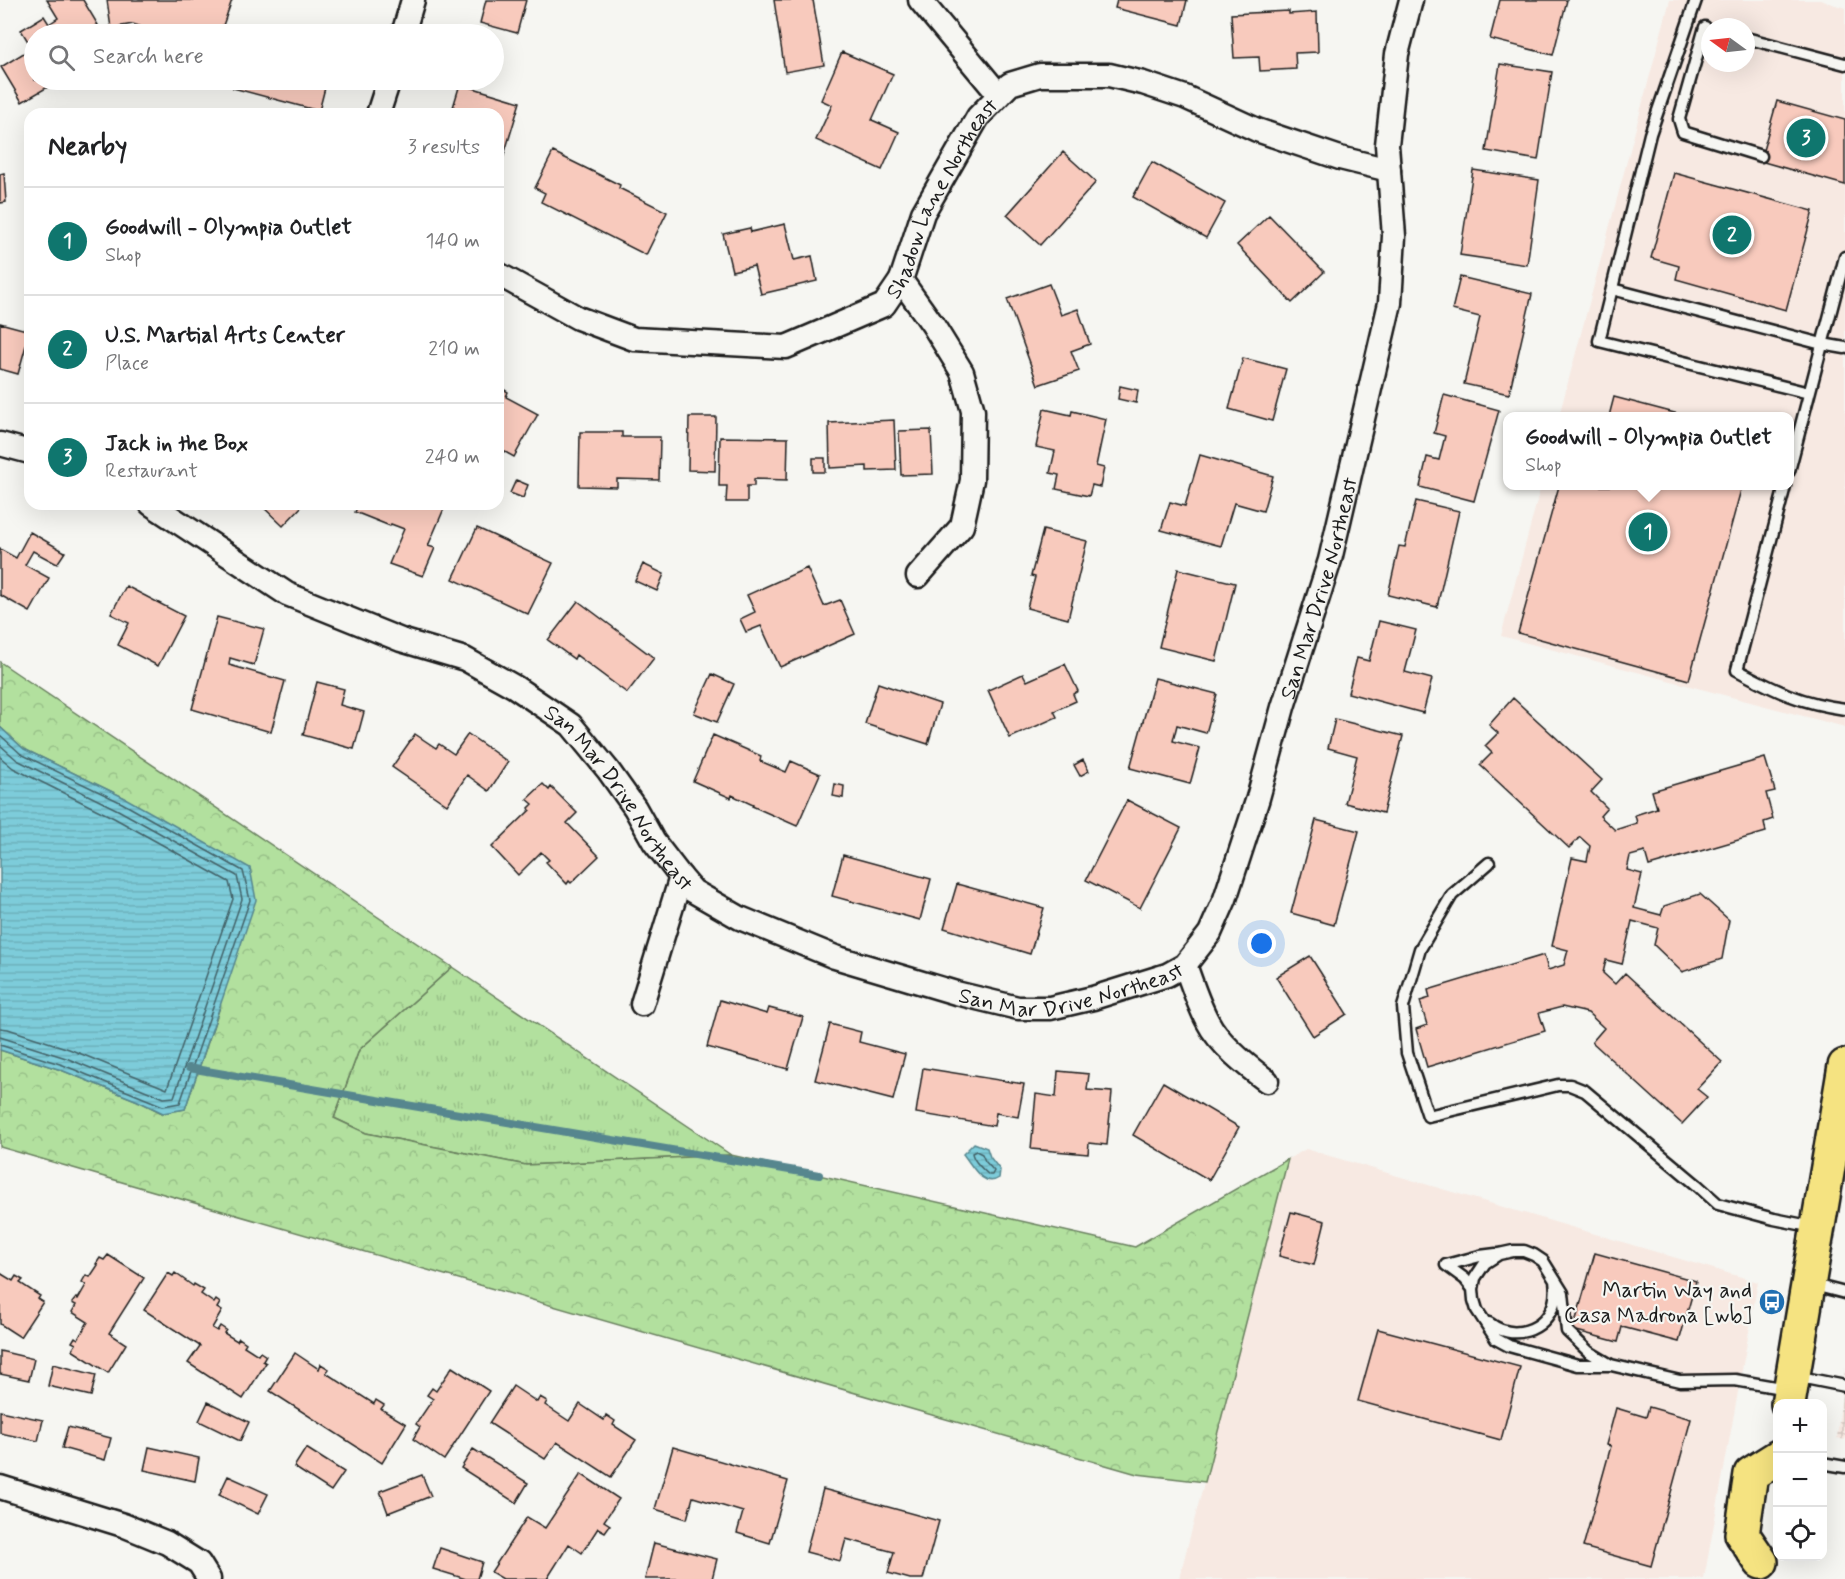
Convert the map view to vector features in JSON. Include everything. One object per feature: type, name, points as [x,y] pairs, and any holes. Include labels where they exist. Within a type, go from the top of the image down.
[{"type":"main road","points":[[1790,1390],[1817,1227],[1838,1154],[1845,1066]]},
{"type":"main road","points":[[1766,1562],[1742,1534],[1751,1474],[1773,1460]]},
{"type":"street","points":[[406,24],[413,0]]},
{"type":"street","points":[[920,0],[999,95]]},
{"type":"street","name":"San Mar Drive Northeast","points":[[160,510],[287,594],[401,640],[465,659],[515,687],[571,724],[608,770],[635,808],[654,842],[693,891],[740,918],[835,957],[956,993],[1018,1008],[1050,1008],[1093,998],[1167,975],[1185,965],[1210,933],[1225,900],[1330,560],[1390,303],[1394,236],[1387,145],[1397,54],[1411,0]]},
{"type":"street","name":"Shadow Lane Northeast","points":[[504,277],[578,318],[634,339],[786,346],[885,305],[901,280],[922,213],[978,117],[1010,84],[1040,75],[1109,75],[1143,83],[1185,97],[1257,130],[1340,158],[1389,170]]},
{"type":"street","points":[[380,108],[386,90]]},
{"type":"street","points":[[901,280],[933,325],[962,372],[973,411],[972,480],[962,526],[918,576]]},
{"type":"street","points":[[0,444],[24,450]]},
{"type":"street","points":[[642,1004],[681,877]]},
{"type":"street","points":[[1185,965],[1198,1003],[1209,1024],[1239,1060],[1267,1081]]},
{"type":"street","points":[[0,1487],[123,1525],[167,1543],[199,1563],[209,1579]]},
{"type":"lane","points":[[1696,0],[1650,134],[1599,341],[1809,393]]},
{"type":"lane","points":[[1689,22],[1701,25]]},
{"type":"lane","points":[[1755,40],[1845,64]]},
{"type":"lane","points":[[1701,49],[1679,119],[1683,132],[1761,156]]},
{"type":"lane","points":[[1794,452],[1845,257]]},
{"type":"lane","points":[[1612,289],[1845,348]]},
{"type":"lane","points":[[1784,490],[1737,670],[1778,692],[1804,702],[1845,709]]},
{"type":"lane","points":[[1489,863],[1452,895],[1420,949],[1403,1007],[1407,1053],[1428,1116],[1558,1085],[1570,1085],[1585,1091],[1718,1204],[1774,1219],[1817,1227]]},
{"type":"lane","points":[[1473,1289],[1465,1279],[1446,1265],[1480,1256],[1524,1251],[1534,1255],[1543,1261],[1563,1293],[1567,1331],[1589,1352],[1611,1365]]},
{"type":"lane","points":[[1499,1254],[1485,1263],[1475,1278],[1473,1289],[1477,1310],[1482,1318],[1496,1339],[1509,1346],[1578,1365],[1611,1365],[1680,1381],[1735,1380],[1790,1390],[1845,1386]]},
{"type":"lane","points":[[1482,1318],[1497,1330],[1508,1333],[1530,1330],[1541,1324],[1549,1314],[1556,1295],[1555,1280]]},
{"type":"lane","points":[[1807,1284],[1845,1293]]},
{"type":"lane","points":[[1827,1464],[1845,1467]]},
{"type":"shaded area","points":[[1670,0],[1820,0],[1845,8],[1845,727],[1501,636],[1540,490],[1794,490],[1794,412],[1560,412]]},
{"type":"shaded area","points":[[1306,1149],[1758,1282],[1704,1579],[1179,1579],[1288,1159]]},
{"type":"shaded area","points":[[1845,1367],[1845,1440],[1837,1438]]},
{"type":"green space","points":[[0,662],[452,967],[359,1050],[334,1118],[366,1133],[526,1165],[731,1155],[1135,1247],[1288,1159],[1205,1482],[1137,1474],[0,1147],[0,1050],[61,1070],[162,1113],[185,1109],[220,1007],[125,798],[24,749],[0,727]]},
{"type":"green space","points":[[452,967],[731,1155],[526,1165],[366,1133],[334,1118],[359,1050]]},
{"type":"water","points":[[0,727],[24,749],[125,798],[250,868],[256,900],[185,1109],[163,1113],[61,1070],[0,1050]]},
{"type":"water","points":[[974,1143],[987,1148],[990,1157],[1000,1170],[999,1178],[993,1181],[983,1178],[963,1154]]},
{"type":"building","points":[[47,0],[83,0],[97,24],[49,24],[58,18]]},
{"type":"building","points":[[107,0],[232,0],[224,24],[110,24]]},
{"type":"building","points":[[486,0],[526,0],[517,33],[504,29],[504,24],[480,23]]},
{"type":"building","points":[[774,0],[813,0],[824,65],[785,72]]},
{"type":"building","points":[[1117,0],[1187,0],[1181,25],[1115,8]]},
{"type":"building","points":[[1500,0],[1567,0],[1553,55],[1490,39]]},
{"type":"building","points":[[1289,11],[1289,14],[1317,12],[1318,52],[1295,53],[1296,69],[1260,71],[1259,57],[1234,58],[1231,14]]},
{"type":"building","points":[[44,16],[49,24],[31,24]]},
{"type":"building","points":[[842,52],[893,74],[872,120],[899,132],[882,170],[816,140],[832,105],[821,100]]},
{"type":"building","points":[[24,53],[24,90],[43,90],[22,102],[1,67]]},
{"type":"building","points":[[1500,64],[1552,72],[1538,160],[1486,151]]},
{"type":"building","points":[[240,90],[324,90],[320,108],[308,108]]},
{"type":"building","points":[[458,90],[480,90],[520,102],[504,155],[504,108],[453,108]]},
{"type":"building","points":[[1777,101],[1845,120],[1845,185],[1760,161]]},
{"type":"building","points":[[553,152],[620,185],[619,188],[667,212],[646,255],[541,202],[545,193],[535,188]]},
{"type":"building","points":[[1063,152],[1096,182],[1040,245],[1007,215]]},
{"type":"building","points":[[1152,162],[1225,203],[1206,238],[1133,197]]},
{"type":"building","points":[[1473,170],[1539,180],[1527,265],[1460,255]]},
{"type":"building","points":[[4,173],[6,202],[0,203],[0,174]]},
{"type":"building","points":[[1674,173],[1813,211],[1786,310],[1676,279],[1679,266],[1651,258]]},
{"type":"building","points":[[1269,215],[1324,272],[1292,303],[1237,245]]},
{"type":"building","points":[[785,224],[794,260],[812,256],[817,281],[761,294],[754,266],[732,271],[723,234],[750,228],[751,232]]},
{"type":"building","points":[[1460,277],[1532,294],[1509,394],[1464,384],[1480,317],[1452,310]]},
{"type":"building","points":[[1049,284],[1061,315],[1078,309],[1090,344],[1071,351],[1079,371],[1038,385],[1007,299]]},
{"type":"building","points":[[0,323],[24,329],[24,352],[18,374],[0,369]]},
{"type":"building","points":[[1243,358],[1286,369],[1272,421],[1229,409]]},
{"type":"building","points":[[1120,386],[1138,390],[1136,403],[1118,399]]},
{"type":"building","points":[[504,390],[508,392],[506,397],[538,414],[514,457],[504,451]]},
{"type":"building","points":[[1444,395],[1499,410],[1474,501],[1420,487],[1427,457],[1439,460],[1445,436],[1434,433]]},
{"type":"building","points":[[1614,397],[1671,412],[1610,412]]},
{"type":"building","points":[[1044,409],[1071,415],[1072,411],[1106,419],[1096,466],[1104,468],[1100,487],[1092,485],[1089,496],[1056,489],[1059,475],[1050,473],[1055,451],[1036,447]]},
{"type":"building","points":[[689,417],[716,417],[715,471],[688,470]]},
{"type":"building","points":[[894,420],[896,470],[867,471],[867,466],[830,468],[829,423]]},
{"type":"building","points":[[931,430],[933,474],[901,475],[899,431]]},
{"type":"building","points":[[580,432],[622,432],[622,437],[660,437],[659,480],[617,479],[617,487],[579,486]]},
{"type":"building","points":[[720,437],[788,438],[787,480],[754,479],[754,486],[747,486],[747,502],[726,502],[727,486],[719,486]]},
{"type":"building","points":[[1200,455],[1273,476],[1263,511],[1234,503],[1221,546],[1161,530],[1170,502],[1185,506]]},
{"type":"building","points":[[813,458],[825,458],[825,472],[813,472]]},
{"type":"building","points":[[516,480],[528,485],[523,498],[510,493]]},
{"type":"building","points":[[1558,490],[1741,490],[1689,680],[1518,633]]},
{"type":"building","points":[[1416,501],[1459,511],[1437,607],[1388,595],[1399,546],[1405,547]]},
{"type":"building","points":[[266,510],[298,510],[283,526]]},
{"type":"building","points":[[356,510],[443,510],[428,546],[435,548],[423,576],[389,564],[404,529],[355,512]]},
{"type":"building","points":[[477,528],[553,563],[528,614],[453,579]]},
{"type":"building","points":[[1043,530],[1087,541],[1068,619],[1027,608],[1035,577],[1031,576]]},
{"type":"building","points":[[30,532],[65,552],[57,564],[33,551],[25,565],[49,578],[30,612],[0,595],[0,549],[16,558]]},
{"type":"building","points":[[643,564],[664,574],[657,591],[635,581]]},
{"type":"building","points":[[807,568],[824,606],[840,600],[855,634],[780,667],[761,626],[746,632],[740,619],[755,612],[747,595]]},
{"type":"building","points":[[1178,569],[1235,583],[1216,661],[1159,647]]},
{"type":"building","points":[[126,586],[184,616],[158,666],[118,645],[129,623],[111,614]]},
{"type":"building","points":[[578,601],[654,658],[627,693],[576,655],[574,659],[548,640]]},
{"type":"building","points":[[217,617],[264,629],[254,665],[230,658],[229,665],[285,681],[271,732],[192,709]]},
{"type":"building","points":[[1379,621],[1416,630],[1405,672],[1432,679],[1423,713],[1348,693],[1357,658],[1369,661]]},
{"type":"building","points":[[1065,664],[1078,691],[1073,694],[1076,701],[1054,711],[1057,717],[1010,738],[988,690],[1023,674],[1027,681]]},
{"type":"building","points":[[712,674],[734,684],[717,722],[694,713]]},
{"type":"building","points":[[1155,678],[1217,694],[1206,733],[1177,725],[1173,741],[1200,748],[1190,784],[1130,768]]},
{"type":"building","points":[[317,682],[344,689],[340,705],[364,712],[354,749],[303,735]]},
{"type":"building","points":[[878,683],[940,704],[928,744],[865,724]]},
{"type":"building","points":[[1513,698],[1602,780],[1591,792],[1607,808],[1600,816],[1615,830],[1637,823],[1635,815],[1657,808],[1652,791],[1765,758],[1775,791],[1766,793],[1773,819],[1764,822],[1766,832],[1649,866],[1645,852],[1630,856],[1627,870],[1642,874],[1634,908],[1661,915],[1664,906],[1700,894],[1729,920],[1722,959],[1682,972],[1654,945],[1658,928],[1632,921],[1622,964],[1606,960],[1603,973],[1615,984],[1625,973],[1722,1062],[1697,1089],[1707,1097],[1682,1124],[1592,1042],[1604,1028],[1588,1013],[1562,1007],[1539,1013],[1545,1031],[1427,1067],[1416,1029],[1427,1025],[1420,1001],[1430,998],[1428,990],[1544,955],[1548,970],[1564,965],[1568,950],[1552,946],[1572,858],[1587,861],[1590,846],[1580,837],[1569,848],[1480,765],[1492,753],[1485,746],[1498,733],[1489,725]]},
{"type":"building","points":[[1335,719],[1403,736],[1383,813],[1345,803],[1357,756],[1328,748]]},
{"type":"building","points":[[415,734],[436,748],[439,744],[454,754],[468,734],[508,762],[489,791],[467,775],[447,805],[392,767]]},
{"type":"building","points":[[713,735],[761,756],[760,761],[786,772],[791,761],[820,774],[797,826],[732,795],[731,798],[693,781]]},
{"type":"building","points":[[1083,760],[1089,771],[1080,776],[1074,765]]},
{"type":"building","points":[[543,784],[549,790],[551,787],[577,813],[567,823],[599,856],[571,883],[569,881],[567,884],[546,862],[549,860],[541,852],[518,875],[492,847],[530,810],[533,804],[527,799]]},
{"type":"building","points":[[835,784],[844,786],[843,798],[833,796]]},
{"type":"building","points":[[1127,800],[1181,828],[1140,908],[1086,880]]},
{"type":"building","points":[[1316,820],[1359,831],[1334,925],[1291,913]]},
{"type":"building","points":[[843,855],[931,879],[920,920],[832,896]]},
{"type":"building","points":[[957,884],[1044,908],[1030,954],[944,928]]},
{"type":"building","points":[[1310,956],[1347,1014],[1313,1036],[1276,977]]},
{"type":"building","points":[[720,1000],[767,1014],[769,1008],[803,1017],[788,1069],[707,1047]]},
{"type":"building","points":[[830,1024],[861,1032],[859,1042],[905,1054],[893,1100],[815,1080]]},
{"type":"building","points":[[923,1068],[1024,1084],[1018,1117],[996,1113],[994,1126],[916,1113]]},
{"type":"building","points":[[1058,1071],[1089,1074],[1087,1090],[1112,1092],[1107,1145],[1089,1143],[1088,1154],[1031,1149],[1036,1094],[1056,1097]]},
{"type":"building","points":[[1163,1082],[1239,1127],[1209,1180],[1133,1135]]},
{"type":"building","points":[[1291,1212],[1325,1221],[1314,1265],[1279,1256]]},
{"type":"building","points":[[1595,1253],[1696,1281],[1679,1342],[1622,1327],[1618,1342],[1573,1330]]},
{"type":"building","points":[[108,1255],[144,1278],[109,1333],[126,1344],[108,1373],[72,1350],[76,1344],[72,1342],[75,1337],[78,1339],[88,1322],[72,1312],[76,1305],[72,1303],[76,1298],[78,1299],[86,1285],[82,1282],[86,1275],[90,1277],[100,1258],[104,1260]]},
{"type":"building","points":[[0,1273],[13,1281],[16,1276],[23,1280],[20,1283],[40,1296],[38,1299],[43,1302],[20,1337],[0,1324]]},
{"type":"building","points":[[168,1273],[173,1276],[175,1273],[193,1286],[194,1284],[204,1290],[201,1294],[214,1303],[216,1300],[220,1303],[217,1308],[222,1311],[212,1328],[217,1331],[220,1326],[226,1330],[224,1333],[237,1341],[239,1338],[246,1343],[244,1346],[258,1355],[260,1352],[266,1356],[263,1361],[266,1363],[243,1399],[188,1363],[200,1346],[144,1310]]},
{"type":"building","points":[[1378,1329],[1520,1367],[1501,1440],[1358,1401]]},
{"type":"building","points":[[0,1351],[34,1359],[29,1380],[0,1374]]},
{"type":"building","points":[[295,1353],[319,1369],[321,1364],[329,1369],[326,1373],[374,1404],[376,1400],[384,1405],[381,1409],[406,1424],[382,1463],[270,1391]]},
{"type":"building","points":[[53,1364],[96,1375],[91,1396],[48,1386]]},
{"type":"building","points":[[452,1367],[489,1391],[444,1460],[413,1439],[420,1427],[416,1424],[433,1399],[427,1395],[432,1388],[436,1391]]},
{"type":"building","points":[[513,1386],[537,1402],[540,1397],[547,1401],[545,1405],[569,1421],[580,1404],[604,1420],[606,1415],[615,1421],[613,1425],[636,1440],[611,1477],[557,1442],[545,1459],[489,1423]]},
{"type":"building","points":[[208,1402],[249,1422],[240,1441],[199,1421]]},
{"type":"building","points":[[1649,1407],[1691,1419],[1651,1566],[1583,1547],[1611,1446],[1606,1445],[1616,1408],[1646,1417]]},
{"type":"building","points":[[0,1411],[43,1420],[38,1441],[0,1433]]},
{"type":"building","points":[[68,1427],[111,1438],[105,1460],[62,1448]]},
{"type":"building","points":[[149,1447],[199,1458],[195,1481],[144,1470]]},
{"type":"building","points":[[673,1447],[788,1481],[770,1543],[737,1533],[743,1512],[693,1497],[687,1519],[655,1509]]},
{"type":"building","points":[[306,1448],[344,1472],[331,1491],[294,1467]]},
{"type":"building","points":[[473,1449],[528,1483],[516,1503],[461,1468]]},
{"type":"building","points":[[581,1474],[619,1499],[604,1521],[610,1525],[605,1532],[598,1528],[582,1553],[569,1544],[547,1579],[503,1579],[491,1572],[527,1517],[545,1528]]},
{"type":"building","points":[[422,1475],[431,1496],[388,1513],[380,1491]]},
{"type":"building","points":[[228,1476],[268,1494],[258,1514],[219,1495]]},
{"type":"building","points":[[823,1489],[939,1521],[923,1579],[910,1579],[888,1573],[894,1552],[846,1539],[840,1561],[806,1552]]},
{"type":"building","points":[[654,1543],[717,1559],[712,1579],[645,1579]]},
{"type":"building","points":[[440,1548],[482,1562],[477,1579],[466,1579],[433,1569]]},
{"type":"waterway","points":[[189,1068],[819,1175]]},
{"type":"place","name":"Jack in the Box","points":[[1806,138]]},
{"type":"place","name":"U.S. Martial Arts Center","points":[[1732,235]]},
{"type":"place","name":"Goodwill - Olympia Outlet","points":[[1648,532]]},
{"type":"place","name":"Martin Way and Casa Madrona [wb]","points":[[1772,1302]]}]
